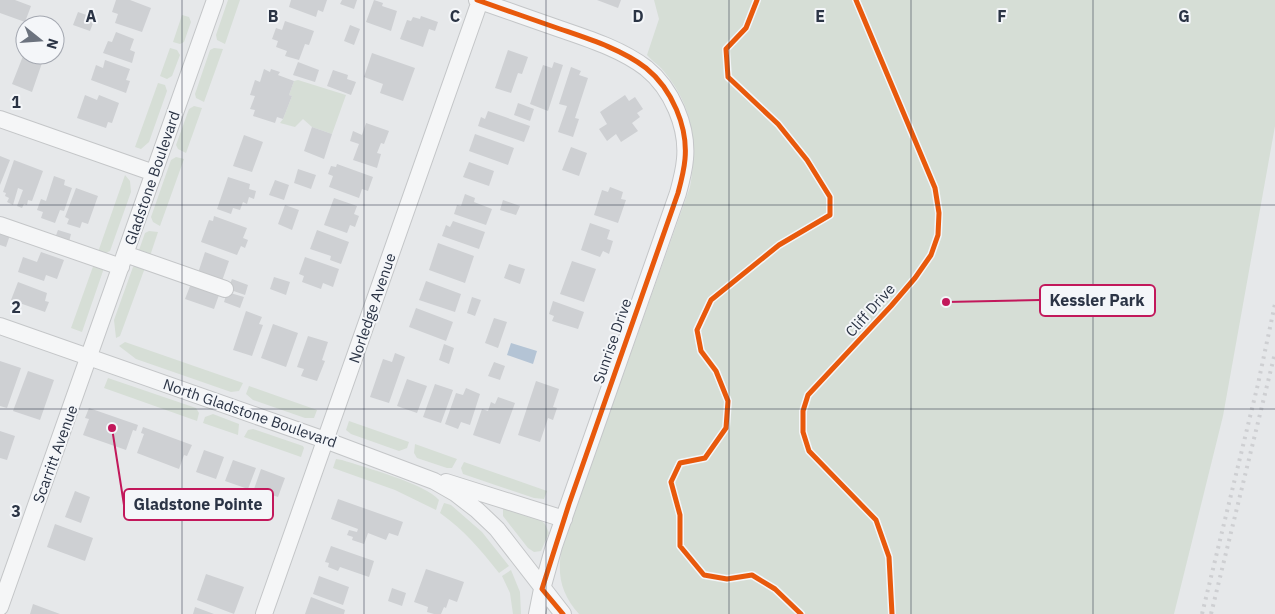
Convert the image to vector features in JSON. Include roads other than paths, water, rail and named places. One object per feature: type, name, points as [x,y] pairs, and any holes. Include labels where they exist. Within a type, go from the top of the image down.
[{"type":"street","name":"Gladstone Boulevard","points":[[89,356],[215,0]]},
{"type":"street","name":"Sunrise Drive","points":[[479,0],[587,39],[626,56],[646,69],[660,83],[672,100],[682,124],[685,141],[682,178],[564,518],[542,589],[537,614]]},
{"type":"street","name":"Norledge Avenue","points":[[264,614],[479,0]]},
{"type":"street","points":[[0,119],[154,173]]},
{"type":"street","points":[[0,224],[225,289]]},
{"type":"street","name":"North Gladstone Boulevard","points":[[0,326],[410,471],[564,518]]},
{"type":"street","name":"Scarritt Avenue","points":[[0,607],[89,356]]},
{"type":"street","name":"North Gladstone Boulevard","points":[[410,471],[441,485],[477,510],[497,529],[542,589]]},
{"type":"street","points":[[542,589],[563,614]]},
{"type":"water","points":[[511,343],[537,351],[533,364],[507,355]]},
{"type":"railway","points":[[1202,614],[1258,384],[1275,304]]},
{"type":"railway","points":[[1211,614],[1275,353]]},
{"type":"place","name":"Kessler Park","points":[[946,302]]},
{"type":"place","name":"Gladstone Pointe","points":[[112,428]]}]
